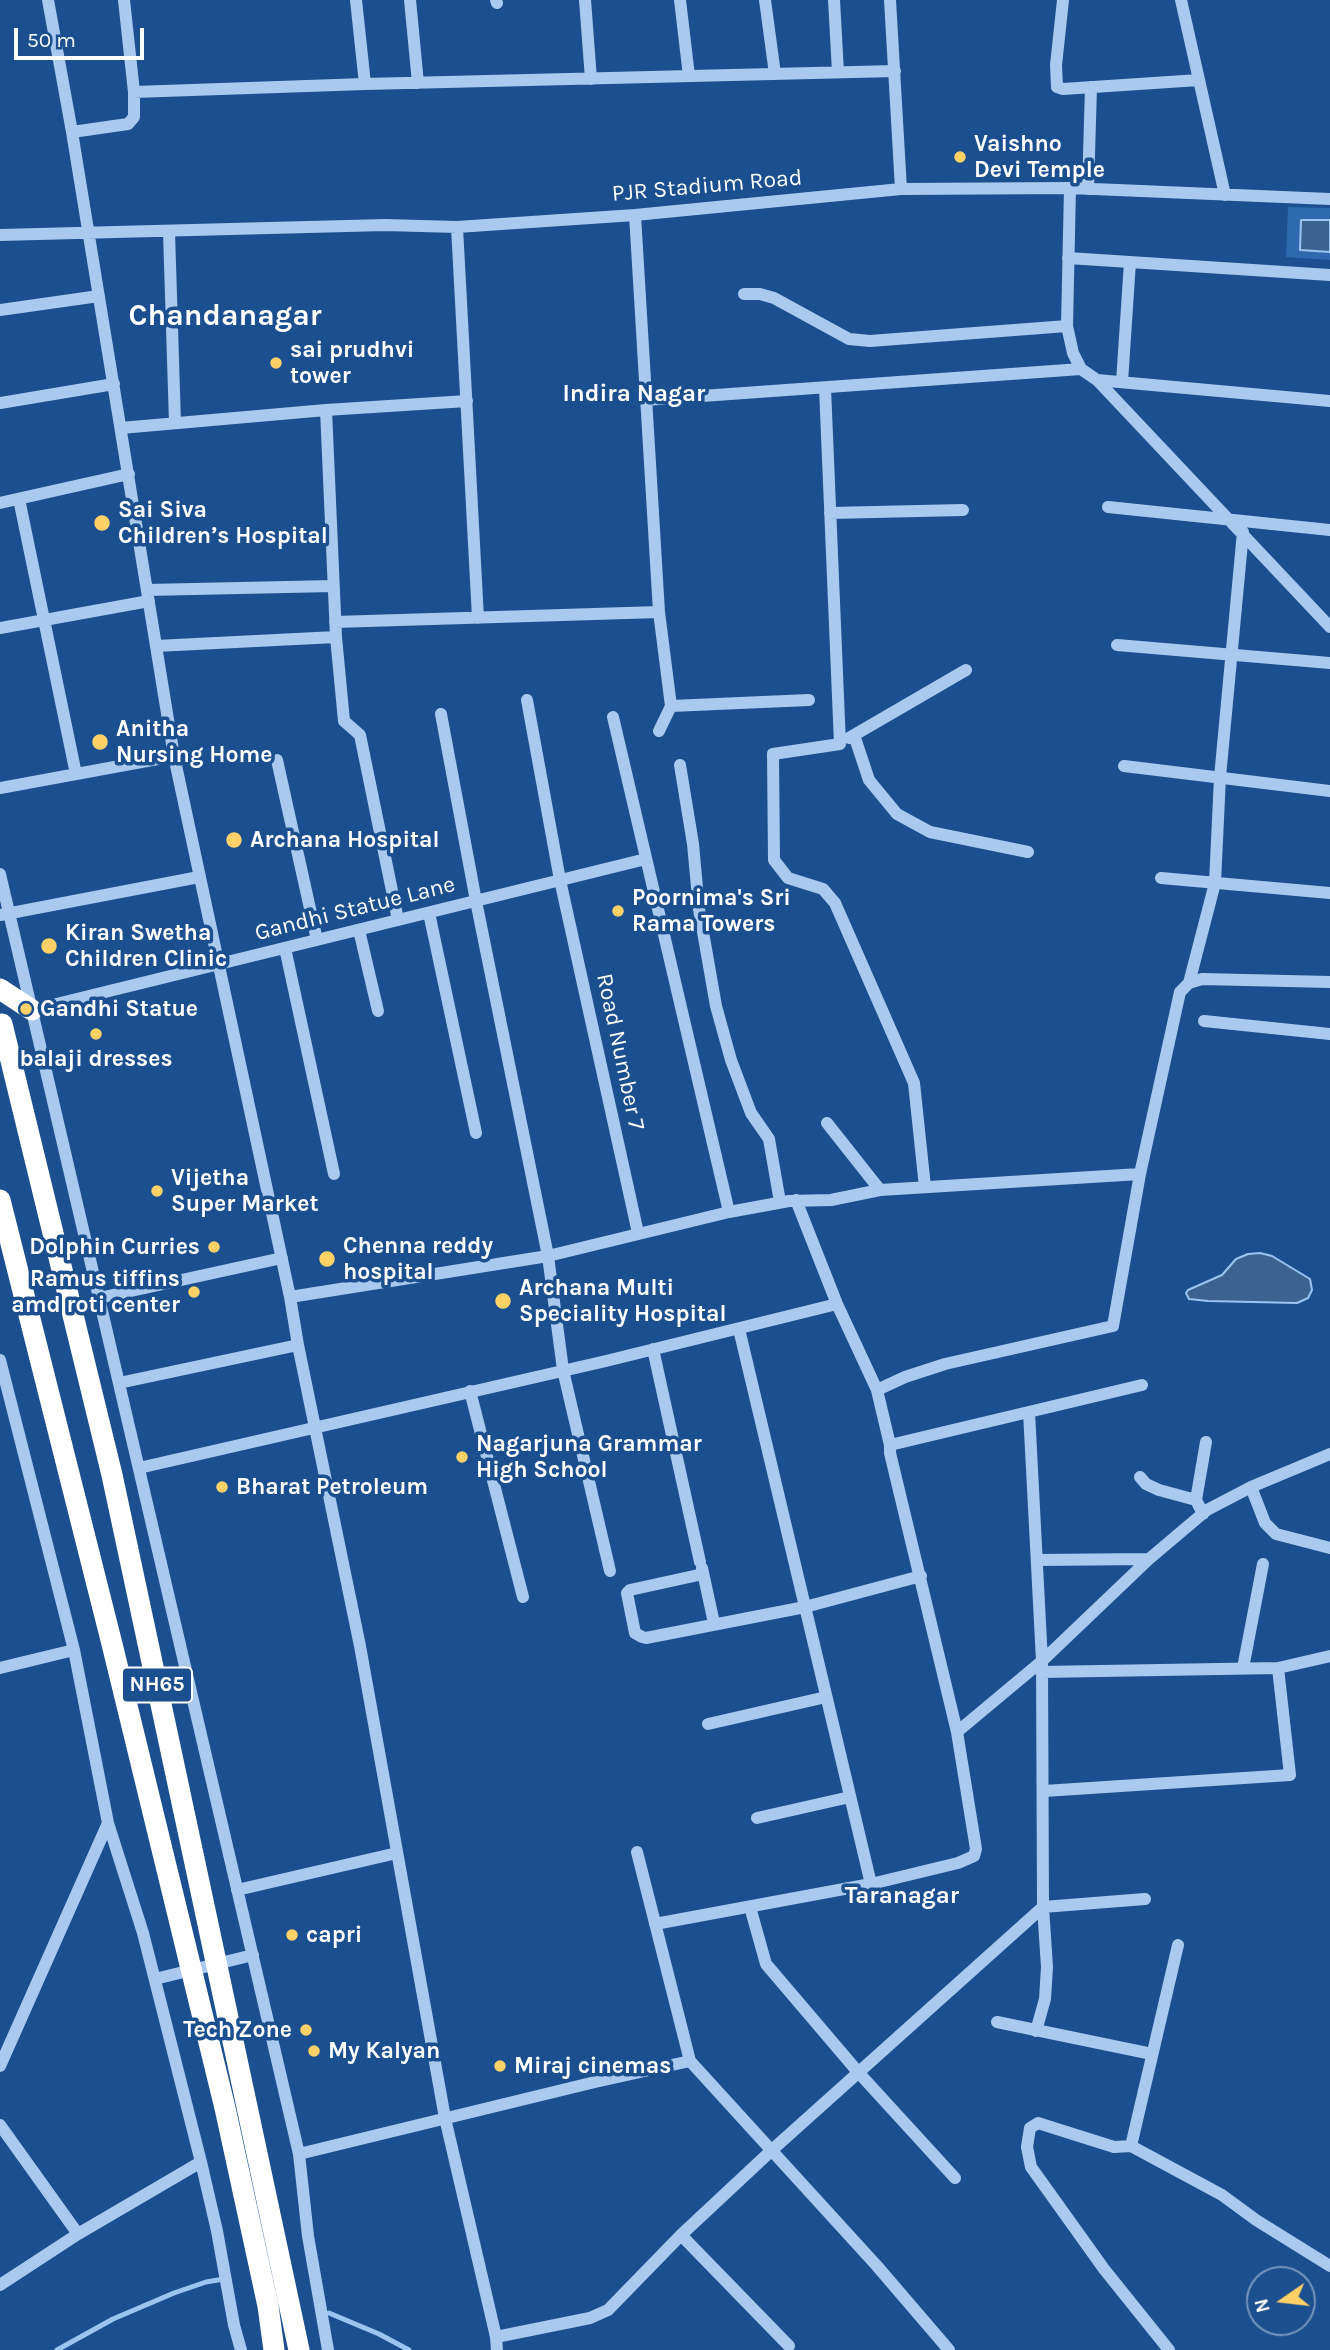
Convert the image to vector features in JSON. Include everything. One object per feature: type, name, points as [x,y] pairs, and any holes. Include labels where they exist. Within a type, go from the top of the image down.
[{"type":"highway","points":[[0,989],[32,1010]]},
{"type":"highway","name":"NH65","points":[[1,1020],[112,1475],[299,2350]]},
{"type":"highway","name":"NH65","points":[[0,1200],[106,1618],[225,2108],[268,2306],[274,2350]]},
{"type":"street","points":[[48,0],[174,756],[290,1297],[360,1646],[445,2118],[497,2345],[590,2318],[608,2310],[681,2235],[772,2150],[1043,1907],[1145,1899]]},
{"type":"street","points":[[72,132],[128,124],[134,117],[134,92],[124,0]]},
{"type":"street","points":[[356,0],[365,84]]},
{"type":"street","points":[[411,0],[418,83]]},
{"type":"street","points":[[585,0],[591,79]]},
{"type":"street","points":[[680,0],[689,76]]},
{"type":"street","points":[[765,0],[775,74]]},
{"type":"street","points":[[834,0],[838,72]]},
{"type":"street","points":[[890,0],[901,189]]},
{"type":"street","points":[[1063,0],[1056,65],[1057,87],[1063,89],[1199,80]]},
{"type":"street","points":[[1181,0],[1225,195]]},
{"type":"street","points":[[134,92],[895,71]]},
{"type":"street","points":[[1088,189],[1091,87]]},
{"type":"street","points":[[1070,188],[1067,326],[1073,353],[1082,369],[1097,380],[1330,627]]},
{"type":"street","name":"PJR Stadium Road","points":[[0,235],[385,225],[457,227],[635,215],[901,189],[1070,188],[1330,199]]},
{"type":"street","points":[[635,215],[659,612],[671,706],[659,731]]},
{"type":"street","points":[[457,227],[478,618]]},
{"type":"street","points":[[169,232],[175,423]]},
{"type":"street","points":[[1068,258],[1330,275]]},
{"type":"street","points":[[1122,382],[1130,262]]},
{"type":"street","points":[[744,294],[760,294],[774,298],[849,339],[870,341],[1067,326]]},
{"type":"street","points":[[0,310],[99,296]]},
{"type":"street","points":[[646,400],[1082,369]]},
{"type":"street","points":[[1097,380],[1330,401]]},
{"type":"street","points":[[0,403],[114,384]]},
{"type":"street","points":[[825,388],[840,744]]},
{"type":"street","points":[[121,428],[467,401]]},
{"type":"street","points":[[326,410],[335,622],[344,721],[360,735],[398,920]]},
{"type":"street","points":[[0,503],[129,474]]},
{"type":"street","points":[[19,499],[76,774]]},
{"type":"street","points":[[1108,507],[1330,530]]},
{"type":"street","points":[[831,513],[963,510]]},
{"type":"street","points":[[877,1390],[905,1377],[945,1364],[1113,1326],[1140,1174],[1177,1001],[1180,992],[1189,982],[1215,883],[1220,777],[1242,532]]},
{"type":"street","points":[[0,628],[148,595],[333,586]]},
{"type":"street","points":[[335,622],[659,612]]},
{"type":"street","points":[[156,646],[336,637]]},
{"type":"street","points":[[1117,645],[1330,663]]},
{"type":"street","points":[[925,1187],[914,1083],[835,903],[823,889],[788,878],[774,860],[773,754],[840,744],[966,670]]},
{"type":"street","name":"Road Number 7","points":[[527,700],[560,880],[638,1233]]},
{"type":"street","points":[[671,706],[809,700]]},
{"type":"street","points":[[441,714],[548,1256],[563,1370],[610,1571]]},
{"type":"street","points":[[613,717],[729,1212]]},
{"type":"street","points":[[854,735],[869,780],[897,814],[930,832],[1028,852]]},
{"type":"street","points":[[0,788],[174,756]]},
{"type":"street","points":[[277,760],[317,940]]},
{"type":"street","points":[[680,765],[693,844],[700,922],[716,1006],[751,1113],[769,1139],[780,1202]]},
{"type":"street","points":[[1124,766],[1330,791]]},
{"type":"street","name":"Gandhi Statue Lane","points":[[32,1010],[646,859]]},
{"type":"street","points":[[0,874],[5,914],[32,1010],[299,2154],[308,2236],[328,2350]]},
{"type":"street","points":[[5,914],[199,877]]},
{"type":"street","points":[[1161,878],[1330,893]]},
{"type":"street","points":[[429,913],[476,1133]]},
{"type":"street","points":[[359,930],[378,1011]]},
{"type":"street","points":[[285,948],[334,1174]]},
{"type":"street","points":[[1189,982],[1202,978],[1330,982]]},
{"type":"street","points":[[1204,1021],[1330,1034]]},
{"type":"street","points":[[827,1123],[880,1190]]},
{"type":"street","points":[[290,1297],[548,1256],[780,1202],[831,1200],[880,1190],[1140,1174]]},
{"type":"street","points":[[655,1924],[871,1884],[958,1863],[974,1856],[976,1849],[957,1732],[877,1390],[837,1304],[796,1200]]},
{"type":"street","points":[[99,1298],[282,1258]]},
{"type":"street","points":[[139,1468],[837,1304]]},
{"type":"street","points":[[739,1329],[871,1884]]},
{"type":"street","points":[[119,1383],[298,1345]]},
{"type":"street","points":[[653,1349],[714,1623]]},
{"type":"street","points":[[0,1360],[74,1650],[108,1823],[143,1933],[201,2162],[241,2350]]},
{"type":"street","points":[[890,1445],[1142,1385]]},
{"type":"street","points":[[470,1391],[523,1597]]},
{"type":"street","points":[[1029,1412],[1042,1666],[1043,1907],[1047,1967],[1045,1999],[1036,2031]]},
{"type":"street","points":[[1203,1514],[1196,1500],[1206,1442]]},
{"type":"street","points":[[957,1732],[1042,1666],[1149,1559],[1203,1514],[1251,1487],[1330,1454]]},
{"type":"street","points":[[1139,1477],[1158,1490],[1196,1500]]},
{"type":"street","points":[[1251,1487],[1265,1523],[1276,1534],[1330,1548]]},
{"type":"street","points":[[1037,1560],[1149,1559]]},
{"type":"street","points":[[1243,1668],[1263,1564]]},
{"type":"street","points":[[702,1568],[630,1590],[626,1596],[638,1636],[646,1637],[805,1607],[921,1576]]},
{"type":"street","points":[[0,1668],[74,1650]]},
{"type":"street","points":[[1042,1666],[1278,1668],[1330,1656]]},
{"type":"street","points":[[1044,1791],[1290,1775],[1278,1668]]},
{"type":"street","points":[[708,1724],[826,1696]]},
{"type":"street","points":[[757,1818],[850,1797]]},
{"type":"street","points":[[0,2064],[108,1823]]},
{"type":"street","points":[[637,1852],[690,2061],[949,2350]]},
{"type":"street","points":[[237,1890],[397,1853]]},
{"type":"street","points":[[750,1907],[766,1964],[858,2072],[955,2178]]},
{"type":"street","points":[[1131,2146],[1178,1945]]},
{"type":"street","points":[[155,1979],[253,1955]]},
{"type":"street","points":[[997,2022],[1152,2054]]},
{"type":"street","points":[[299,2154],[690,2061]]},
{"type":"street","points":[[1169,2350],[1104,2269],[1031,2167],[1027,2147],[1030,2128],[1038,2123],[1114,2147],[1131,2146],[1222,2195],[1330,2266]]},
{"type":"street","points":[[0,2125],[78,2235]]},
{"type":"street","points":[[0,2285],[201,2162]]},
{"type":"street","points":[[681,2235],[789,2346]]},
{"type":"shaded area","points":[[1288,207],[1330,208],[1330,260],[1286,257]]},
{"type":"shaded area","points":[[1301,220],[1330,220],[1330,252],[1300,250]]},
{"type":"shaded area","points":[[1260,1253],[1272,1256],[1310,1279],[1312,1290],[1308,1298],[1297,1303],[1189,1299],[1186,1293],[1188,1290],[1222,1275],[1236,1259]]},
{"type":"waterway","points":[[57,2350],[113,2319],[174,2293],[224,2279]]},
{"type":"waterway","points":[[329,2313],[409,2350]]},
{"type":"place","name":"Vaishno Devi Temple","points":[[960,157]]},
{"type":"place","name":"sai prudhvi tower","points":[[276,363]]},
{"type":"place","name":"Sai Siva Children’s Hospital","points":[[102,523]]},
{"type":"place","name":"Anitha Nursing Home","points":[[100,742]]},
{"type":"place","name":"Archana Hospital","points":[[234,840]]},
{"type":"place","name":"Poornima's Sri Rama Towers","points":[[618,911]]},
{"type":"place","name":"Kiran Swetha Children Clinic","points":[[49,946]]},
{"type":"place","name":"Gandhi Statue","points":[[26,1009]]},
{"type":"place","name":"balaji dresses","points":[[96,1034]]},
{"type":"place","name":"Vijetha Super Market","points":[[157,1191]]},
{"type":"place","name":"Dolphin Curries","points":[[214,1247]]},
{"type":"place","name":"Chenna reddy hospital","points":[[327,1259]]},
{"type":"place","name":"Ramus tiffins amd roti center","points":[[194,1292]]},
{"type":"place","name":"Archana Multi Speciality Hospital","points":[[503,1301]]},
{"type":"place","name":"Nagarjuna Grammar High School","points":[[462,1457]]},
{"type":"place","name":"Bharat Petroleum","points":[[222,1487]]},
{"type":"place","name":"capri","points":[[292,1935]]},
{"type":"place","name":"Tech Zone","points":[[306,2030]]},
{"type":"place","name":"My Kalyan","points":[[314,2051]]},
{"type":"place","name":"Miraj cinemas","points":[[500,2066]]},
{"type":"district","name":"Chandanagar","points":[[225,316]]},
{"type":"district","name":"Indira Nagar","points":[[634,394]]},
{"type":"district","name":"Taranagar","points":[[902,1896]]}]
